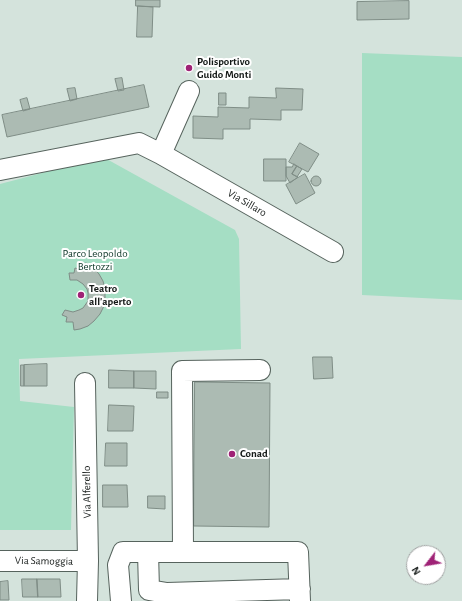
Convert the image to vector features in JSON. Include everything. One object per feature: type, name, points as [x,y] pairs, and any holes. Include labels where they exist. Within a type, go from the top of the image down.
[{"type":"street","points":[[161,154],[189,91]]},
{"type":"street","name":"Via Sillaro","points":[[0,170],[139,143],[333,252]]},
{"type":"street","points":[[183,552],[182,371],[260,370]]},
{"type":"street","name":"Via Alferello","points":[[85,383],[88,561],[87,601]]},
{"type":"street","points":[[121,601],[118,565],[123,552],[148,552],[183,552],[298,552],[300,595],[166,593],[148,590],[148,552]]},
{"type":"street","name":"Via Samoggia","points":[[0,561],[88,561]]},
{"type":"green space","points":[[362,53],[462,57],[462,300],[362,295]]},
{"type":"green space","name":"Parco Leopoldo Bertozzi","points":[[103,157],[235,230],[239,239],[241,349],[19,359],[20,401],[74,407],[71,530],[0,530],[0,184]]},
{"type":"building","points":[[136,0],[160,0],[160,7],[136,6]]},
{"type":"building","points":[[409,1],[409,19],[357,20],[357,2]]},
{"type":"building","points":[[138,6],[153,7],[152,37],[137,37]]},
{"type":"building","points":[[122,78],[124,90],[118,91],[115,79]]},
{"type":"building","points":[[144,85],[149,107],[7,137],[2,115]]},
{"type":"building","points":[[75,88],[77,99],[70,101],[67,89]]},
{"type":"building","points":[[276,88],[303,89],[302,110],[281,110],[281,120],[250,119],[250,129],[223,129],[223,139],[193,138],[193,116],[218,117],[218,107],[249,108],[249,97],[276,98]]},
{"type":"building","points":[[219,93],[226,93],[226,105],[219,105]]},
{"type":"building","points":[[27,98],[30,109],[23,111],[20,100]]},
{"type":"building","points":[[300,143],[319,154],[308,172],[289,162]]},
{"type":"building","points":[[264,159],[286,159],[286,181],[264,181]]},
{"type":"building","points":[[294,164],[297,166],[292,174],[298,177],[290,183],[286,176],[286,167],[292,167]]},
{"type":"building","points":[[297,166],[302,169],[297,177],[292,174]]},
{"type":"building","points":[[305,174],[315,193],[296,204],[286,185]]},
{"type":"building","points":[[314,176],[318,176],[321,181],[318,186],[314,186],[311,183],[311,179]]},
{"type":"building","points":[[86,263],[93,267],[103,281],[105,289],[104,306],[100,314],[88,326],[74,330],[73,322],[66,322],[67,317],[62,315],[65,310],[73,312],[83,308],[88,301],[88,293],[83,284],[77,280],[70,280],[69,273],[74,273],[75,268],[82,270]]},
{"type":"building","points":[[313,357],[332,357],[333,378],[314,379]]},
{"type":"building","points":[[47,364],[47,386],[24,386],[24,365]]},
{"type":"building","points":[[21,365],[24,365],[24,386],[21,386]]},
{"type":"building","points":[[109,370],[134,371],[134,388],[109,388]]},
{"type":"building","points":[[134,371],[156,371],[156,389],[134,388]]},
{"type":"building","name":"Conad","points":[[195,382],[270,383],[269,527],[194,526]]},
{"type":"building","points":[[157,392],[168,392],[168,398],[157,398]]},
{"type":"building","points":[[109,405],[134,406],[133,431],[108,431]]},
{"type":"building","points":[[106,443],[127,443],[127,466],[105,466]]},
{"type":"building","points":[[103,485],[127,485],[128,507],[103,507]]},
{"type":"building","points":[[148,496],[165,496],[165,509],[148,508]]},
{"type":"building","points":[[22,579],[37,579],[38,597],[23,597]]},
{"type":"building","points":[[37,579],[60,579],[61,597],[38,597]]},
{"type":"building","points":[[8,581],[9,600],[0,600],[0,582]]},
{"type":"place","name":"Polisportivo Guido Monti","points":[[189,68]]},
{"type":"place","name":"Teatro all'aperto","points":[[81,295]]},
{"type":"place","name":"Conad","points":[[232,454]]}]
